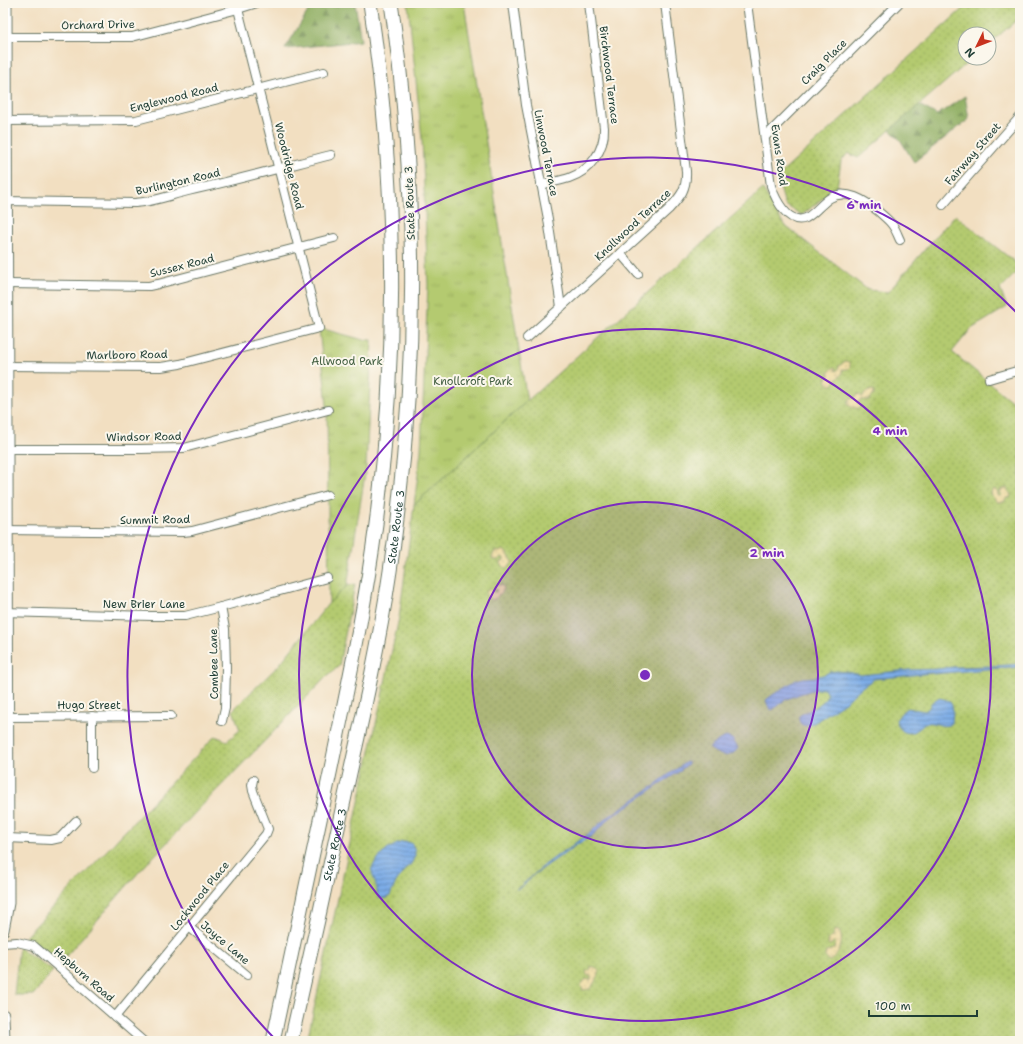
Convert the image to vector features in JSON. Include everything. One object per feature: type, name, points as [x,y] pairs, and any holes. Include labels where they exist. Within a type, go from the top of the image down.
[{"type":"highway","name":"State Route 3","points":[[272,1041],[356,646],[371,561],[382,469],[390,364],[392,285],[391,233],[385,127],[380,75],[370,3]]},
{"type":"highway","name":"State Route 3","points":[[291,1041],[371,678],[384,607],[399,502],[407,416],[412,311],[410,205],[407,152],[403,99],[391,3]]},
{"type":"highway","points":[[299,1041],[315,967],[329,871]]},
{"type":"main road","points":[[3,930],[8,903],[5,612],[5,366],[7,284],[5,201],[6,3]]},
{"type":"main road","points":[[3,1015],[4,1041]]},
{"type":"street","name":"Orchard Drive","points":[[5,37],[132,37],[257,3]]},
{"type":"street","name":"Linwood Terrace","points":[[513,3],[526,105],[562,306]]},
{"type":"street","name":"Birchwood Terrace","points":[[541,185],[569,178],[585,170],[592,162],[602,145],[605,136],[588,3]]},
{"type":"street","name":"Knollwood Terrace","points":[[527,338],[679,198],[686,185],[687,179],[665,3]]},
{"type":"street","name":"Evans Road","points":[[747,3],[771,186],[781,207],[794,218],[800,219],[806,218],[830,198],[843,195],[855,196],[885,217],[893,226],[900,240]]},
{"type":"street","name":"Craig Place","points":[[765,138],[899,3]]},
{"type":"street","name":"Woodridge Road","points":[[238,9],[320,328]]},
{"type":"street","name":"Englewood Road","points":[[5,121],[136,120],[324,72]]},
{"type":"street","name":"Fairway Street","points":[[943,205],[1020,117]]},
{"type":"street","name":"Burlington Road","points":[[5,201],[145,202],[331,155]]},
{"type":"street","name":"Sussex Road","points":[[7,284],[149,286],[334,238]]},
{"type":"street","points":[[620,253],[638,274]]},
{"type":"street","name":"Marlboro Road","points":[[5,366],[161,367],[180,364],[320,328]]},
{"type":"street","points":[[989,378],[1020,370]]},
{"type":"street","name":"Windsor Road","points":[[5,449],[184,448],[328,410]]},
{"type":"street","name":"Summit Road","points":[[5,530],[183,532],[192,531],[328,495]]},
{"type":"street","name":"New Brier Lane","points":[[5,612],[185,616],[327,578]]},
{"type":"street","name":"Combee Lane","points":[[221,607],[225,629],[226,668],[225,708],[222,721]]},
{"type":"street","points":[[92,716],[92,768]]},
{"type":"street","name":"Hugo Street","points":[[7,717],[171,716]]},
{"type":"street","name":"Lockwood Place","points":[[115,1017],[266,834],[268,829],[253,791],[253,780]]},
{"type":"street","points":[[7,838],[51,840],[60,838],[76,821]]},
{"type":"street","name":"Joyce Lane","points":[[189,927],[247,975]]},
{"type":"street","name":"Hepburn Road","points":[[3,943],[17,942],[34,946],[143,1041]]},
{"type":"green space","points":[[313,3],[355,3],[361,41],[285,49]]},
{"type":"green space","name":"Knollcroft Park","points":[[408,3],[464,3],[527,401],[414,505],[421,451],[428,285],[422,139]]},
{"type":"green space","points":[[969,3],[1020,3],[1020,17],[997,37],[997,26],[957,26],[957,66],[964,66],[858,158],[848,153],[841,161],[837,187],[802,215],[785,205],[777,177]]},
{"type":"green space","points":[[965,96],[969,119],[914,162],[901,141],[890,130],[919,105],[937,115]]},
{"type":"green space","points":[[763,189],[784,225],[868,290],[888,292],[955,215],[1020,266],[1020,269],[1000,289],[1007,307],[971,329],[952,352],[1020,408],[1020,1041],[307,1041],[399,618],[414,505],[527,401]]},
{"type":"green space","name":"Allwood Park","points":[[319,328],[364,340],[372,340],[366,468],[347,586],[329,603],[327,405]]},
{"type":"green space","points":[[355,584],[339,666],[327,676],[138,873],[61,962],[25,937],[215,736],[227,741],[240,730],[233,710],[279,665],[329,603],[347,586]]},
{"type":"green space","points":[[19,947],[53,971],[33,995],[14,995]]},
{"type":"sand","points":[[846,361],[850,363],[850,367],[842,371],[842,374],[836,379],[834,384],[828,384],[826,380],[830,375],[829,373],[831,370],[834,367],[837,371],[840,365]]},
{"type":"sand","points":[[874,390],[874,395],[870,400],[861,400],[858,402],[858,404],[861,405],[860,408],[854,408],[849,405],[848,401],[850,399],[854,398],[858,394],[864,396],[864,393]]},
{"type":"sand","points":[[1007,488],[1008,492],[1011,494],[1010,498],[1006,498],[1004,502],[997,502],[991,493],[993,489],[996,490],[999,496],[1002,495],[1000,492],[1001,489]]},
{"type":"sand","points":[[502,550],[505,551],[512,560],[512,563],[508,568],[501,564],[504,558],[501,557],[498,560],[492,559],[494,552],[500,552]]},
{"type":"sand","points":[[497,584],[502,584],[504,591],[496,599],[491,600],[489,597],[486,597],[486,591],[489,588],[496,592],[497,590],[493,588]]},
{"type":"sand","points":[[835,930],[839,931],[841,935],[841,943],[836,956],[829,961],[825,955],[826,952],[835,948],[835,942],[830,945],[828,942],[829,939],[834,936],[833,933]]},
{"type":"sand","points":[[591,967],[597,968],[599,975],[591,988],[583,990],[581,985],[586,979],[591,979],[591,976],[588,976],[586,973]]},
{"type":"water","points":[[1020,664],[1020,666],[1012,668],[932,673],[874,679],[845,702],[808,726],[800,723],[799,716],[818,705],[826,698],[827,693],[825,689],[794,696],[785,700],[772,710],[768,706],[766,700],[796,680],[815,677],[836,671],[861,675],[908,670]]},
{"type":"water","points":[[938,698],[944,699],[951,703],[953,709],[952,723],[943,726],[934,723],[927,723],[910,733],[906,733],[899,727],[896,720],[907,708],[925,711],[929,708],[932,702]]},
{"type":"water","points":[[726,737],[732,739],[738,748],[732,754],[724,756],[720,755],[709,748],[719,740]]},
{"type":"water","points":[[688,762],[688,764],[677,773],[610,818],[592,836],[532,876],[543,866],[586,836],[605,819]]},
{"type":"water","points":[[402,842],[412,844],[415,850],[415,856],[411,864],[406,868],[396,882],[390,896],[384,899],[379,898],[376,883],[371,870],[377,860],[384,853]]},
{"type":"water","points":[[532,876],[524,885],[516,889],[521,886]]}]
